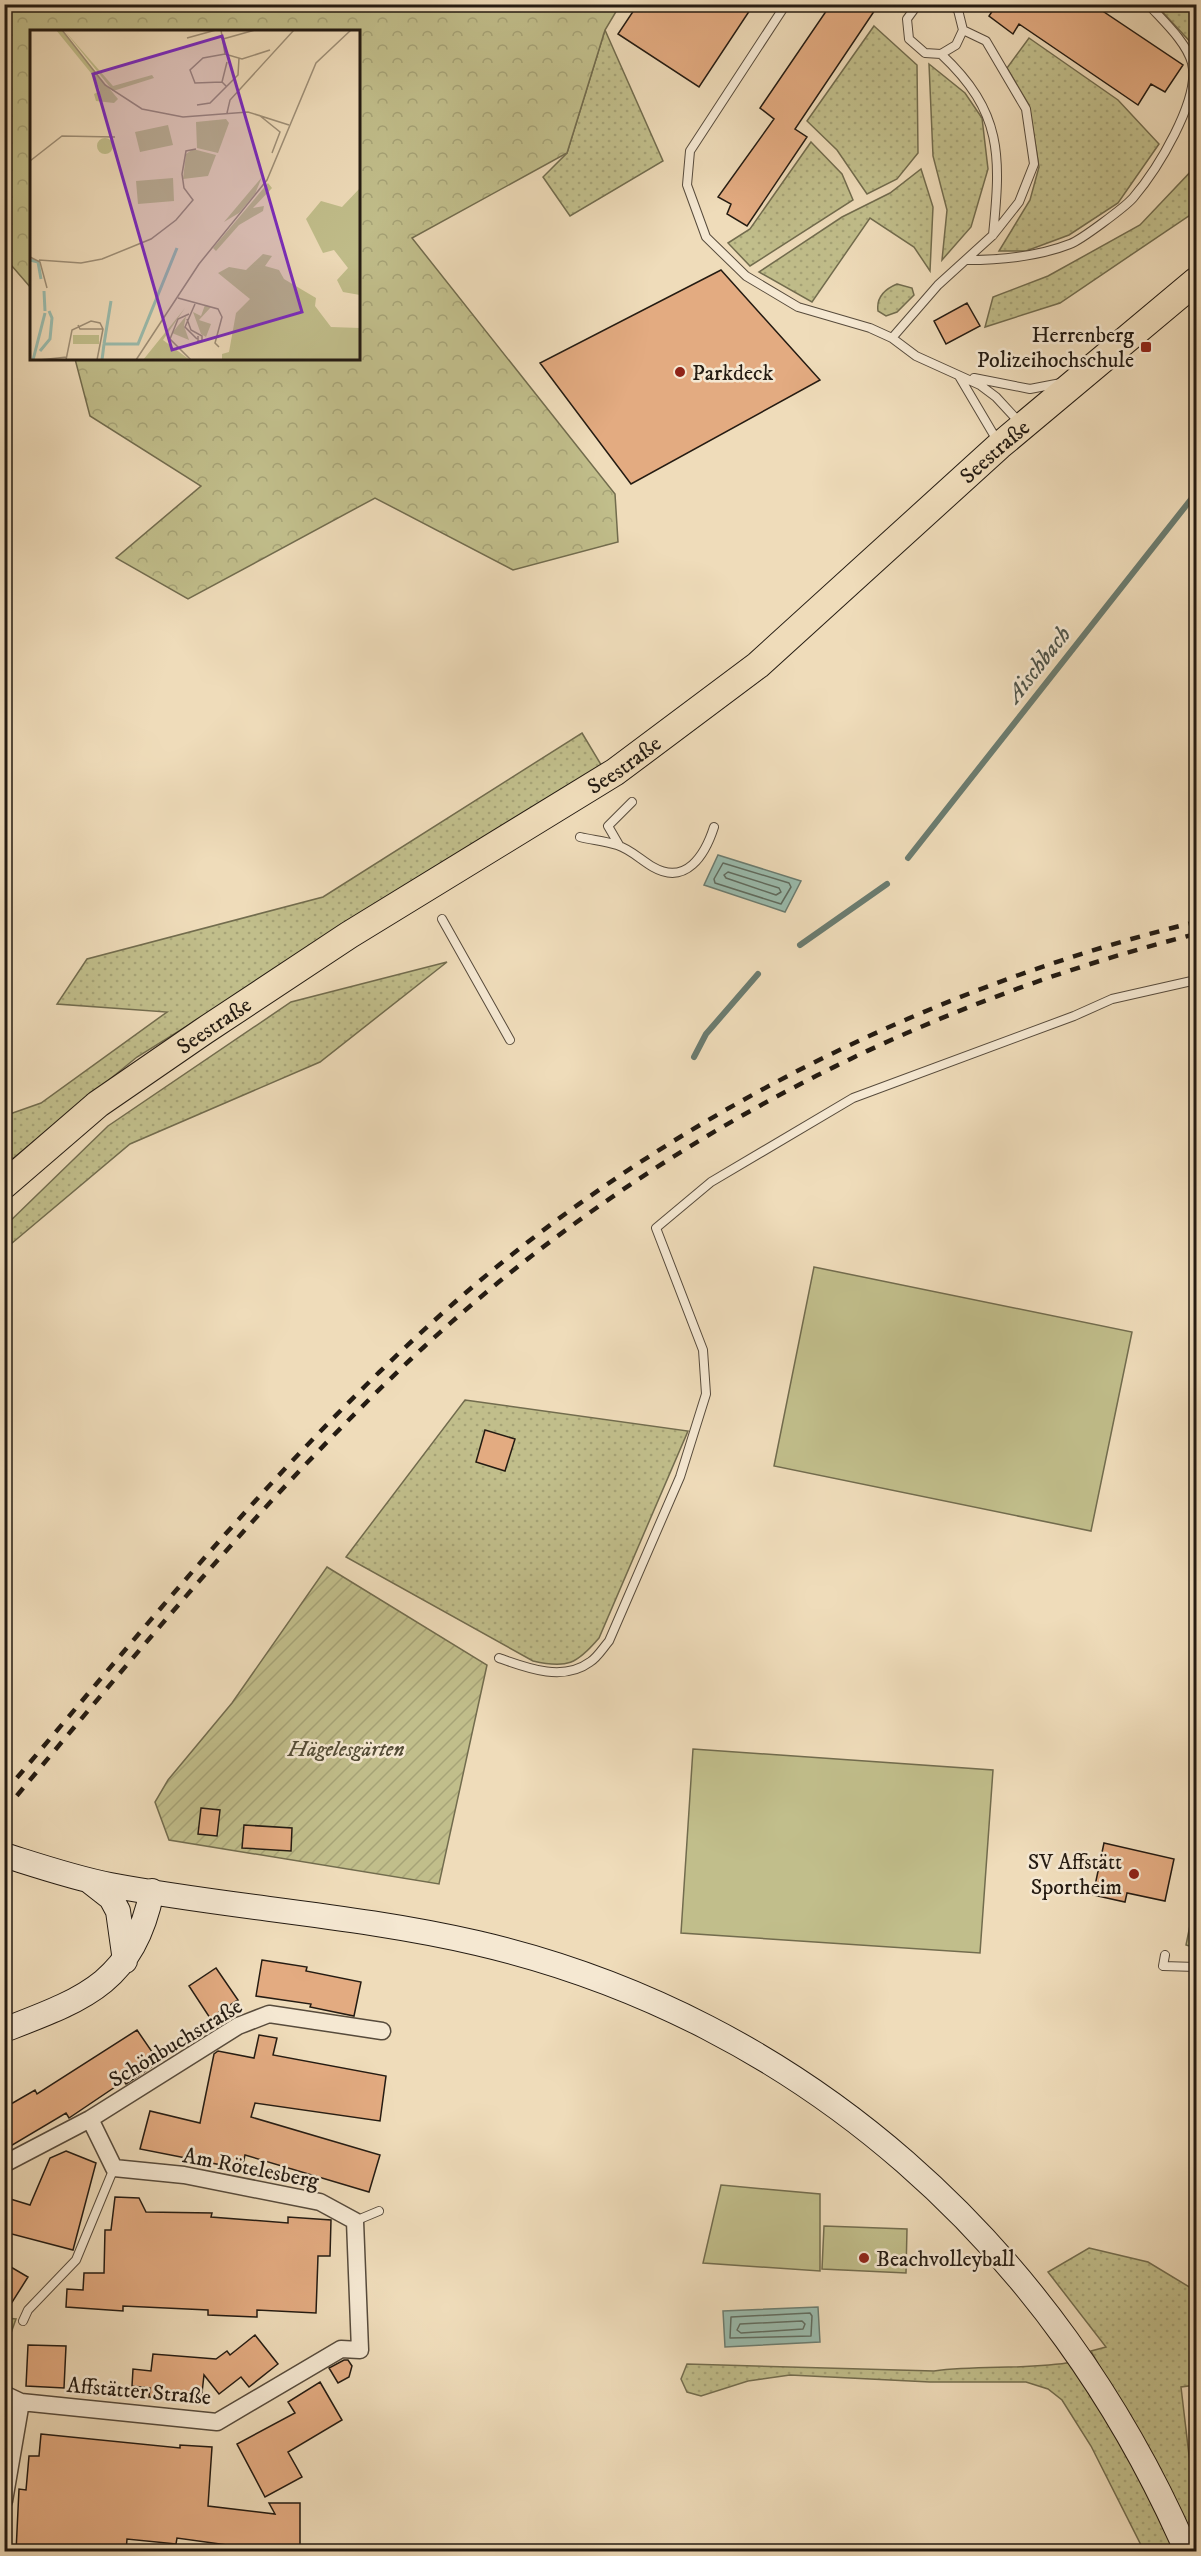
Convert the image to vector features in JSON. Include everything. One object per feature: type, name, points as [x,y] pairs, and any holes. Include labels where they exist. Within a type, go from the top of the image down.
[{"type":"main road","name":"Seestraße","points":[[4,1185],[98,1104],[349,935],[615,771],[758,665],[999,446],[1197,281]]},
{"type":"street","points":[[4,1855],[87,1879],[152,1891],[376,1924],[519,1954],[639,1995],[686,2017],[763,2059],[808,2087],[892,2150],[967,2218],[1039,2299],[1082,2357],[1128,2432],[1168,2508],[1187,2552]]},
{"type":"street","points":[[87,1879],[111,1898],[118,1911],[125,1961]]},
{"type":"street","points":[[4,2030],[70,2004],[110,1977],[125,1961],[144,1921],[152,1891]]},
{"type":"street","name":"Schönbuchstraße","points":[[4,2164],[90,2119],[238,2026],[268,2014],[382,2031]]},
{"type":"street","points":[[90,2119],[114,2168]]},
{"type":"street","name":"Am Rötelesberg","points":[[114,2168],[184,2175],[320,2202],[354,2221]]},
{"type":"street","name":"Affstätter Straße","points":[[4,2394],[21,2402],[217,2422],[341,2349],[360,2350],[354,2221]]},
{"type":"street","points":[[4,2501],[21,2402]]},
{"type":"lane","points":[[786,4],[690,151],[687,185],[691,202],[706,237],[746,276],[798,308],[870,328],[892,338],[916,356],[980,385],[996,397],[1024,426]]},
{"type":"lane","points":[[918,4],[907,19],[909,39],[925,53],[941,54],[956,45],[963,30],[958,10],[950,4]]},
{"type":"lane","points":[[967,260],[1011,259],[1072,244],[1132,199],[1173,139],[1191,93],[1192,63],[1176,36],[1148,4]]},
{"type":"lane","points":[[892,338],[939,285],[993,235],[1019,202],[1034,164],[1026,109],[986,41],[963,30]]},
{"type":"lane","points":[[941,54],[965,76],[989,116],[999,173],[993,235]]},
{"type":"lane","points":[[959,375],[1030,389],[1078,380]]},
{"type":"lane","points":[[959,375],[999,446]]},
{"type":"lane","points":[[619,845],[608,826],[632,802]]},
{"type":"lane","points":[[580,837],[619,845],[655,869],[674,874],[691,868],[707,847],[714,827]]},
{"type":"lane","points":[[442,919],[510,1040]]},
{"type":"lane","points":[[499,1658],[534,1670],[568,1672],[591,1662],[609,1641],[680,1477],[706,1394],[703,1350],[656,1228],[711,1182],[853,1098],[1074,1016],[1112,999],[1197,980]]},
{"type":"lane","points":[[1165,1955],[1163,1966],[1197,1967]]},
{"type":"lane","points":[[22,2321],[28,2310],[76,2260],[114,2168]]},
{"type":"lane","points":[[354,2221],[380,2211]]},
{"type":"green space","points":[[5,4],[620,5],[605,30],[567,153],[412,238],[615,494],[618,542],[513,570],[375,498],[188,599],[116,558],[201,486],[90,416],[75,360],[360,360],[360,30],[30,30],[30,287],[5,258]]},
{"type":"green space","points":[[1156,5],[1196,5],[1196,48]]},
{"type":"green space","points":[[874,26],[917,65],[918,153],[897,179],[867,194],[837,150],[807,121]]},
{"type":"green space","points":[[605,30],[663,161],[570,216],[543,177],[567,153]]},
{"type":"green space","points":[[1029,38],[1118,100],[1159,144],[1118,203],[1069,235],[1026,251],[999,251],[1030,200],[1039,167],[1029,105],[1007,68]]},
{"type":"green space","points":[[929,64],[965,93],[982,118],[988,169],[971,227],[942,260],[947,210],[933,156]]},
{"type":"green space","points":[[811,142],[842,174],[853,200],[750,266],[728,243],[750,229]]},
{"type":"green space","points":[[1196,166],[1196,211],[1060,303],[985,327],[993,297],[1048,276],[1140,225]]},
{"type":"green space","points":[[921,169],[933,207],[930,271],[914,247],[870,218],[812,302],[759,272],[842,217],[890,193]]},
{"type":"green space","points":[[897,284],[912,288],[914,295],[897,312],[886,316],[878,311],[878,302],[885,291]]},
{"type":"green space","points":[[582,733],[603,768],[137,1057],[5,1165],[4,1116],[41,1103],[167,1012],[57,1004],[87,959],[323,897]]},
{"type":"green space","points":[[447,962],[320,1062],[130,1144],[5,1249],[5,1226],[108,1126],[291,1002]]},
{"type":"green space","points":[[814,1267],[1132,1332],[1091,1531],[774,1466]]},
{"type":"green space","points":[[465,1400],[688,1431],[599,1638],[584,1654],[570,1662],[555,1664],[533,1661],[346,1557]]},
{"type":"green space","name":"Hägelesgärten","points":[[327,1567],[487,1665],[439,1884],[169,1840],[155,1802],[168,1780],[232,1703]]},
{"type":"green space","points":[[693,1749],[993,1770],[980,1953],[681,1933]]},
{"type":"green space","points":[[1196,1896],[1196,1948],[1186,1945]]},
{"type":"green space","points":[[721,2185],[820,2194],[820,2271],[703,2263]]},
{"type":"green space","name":"Beachvolleyball","points":[[824,2226],[907,2229],[906,2273],[822,2269]]},
{"type":"green space","points":[[1089,2248],[1148,2262],[1196,2291],[1196,2385],[1181,2387],[1196,2515],[1196,2551],[1168,2487],[1091,2351],[1106,2347],[1048,2272]]},
{"type":"green space","points":[[4,2318],[16,2319],[5,2350]]},
{"type":"green space","points":[[1073,2362],[1139,2468],[1177,2551],[1144,2551],[1091,2446],[1062,2400],[1048,2389],[1026,2382],[930,2382],[790,2375],[748,2381],[701,2396],[687,2392],[681,2379],[687,2364],[934,2371]]},
{"type":"water","points":[[718,855],[801,881],[785,912],[704,885]]},
{"type":"water","points":[[818,2307],[820,2342],[725,2347],[723,2311]]},
{"type":"building","points":[[638,4],[754,4],[699,87],[618,34]]},
{"type":"building","points":[[831,4],[879,4],[795,129],[807,137],[747,226],[727,214],[731,204],[718,197],[774,119],[760,108]]},
{"type":"building","points":[[997,4],[1092,4],[1183,65],[1165,92],[1151,84],[1138,105],[1019,24],[1013,34],[989,16]]},
{"type":"building","name":"Parkdeck","points":[[721,270],[820,380],[631,484],[540,363]]},
{"type":"building","points":[[967,303],[980,326],[946,344],[934,321]]},
{"type":"building","points":[[485,1430],[515,1439],[505,1471],[476,1462]]},
{"type":"building","points":[[201,1808],[220,1810],[217,1836],[198,1834]]},
{"type":"building","points":[[244,1825],[292,1828],[291,1851],[242,1848]]},
{"type":"building","name":"SV Affstätt Sportheim","points":[[1104,1843],[1174,1859],[1165,1901],[1127,1893],[1125,1902],[1093,1895]]},
{"type":"building","points":[[262,1960],[307,1967],[306,1971],[361,1982],[354,2016],[310,2007],[311,2004],[256,1996]]},
{"type":"building","points":[[216,1968],[238,2000],[210,2018],[189,1986]]},
{"type":"building","points":[[137,2030],[159,2062],[126,2084],[124,2081],[69,2118],[66,2113],[4,2150],[4,2108],[35,2090],[37,2094]]},
{"type":"building","points":[[259,2035],[277,2038],[273,2055],[386,2076],[380,2121],[255,2103],[251,2117],[380,2155],[369,2192],[245,2155],[242,2169],[140,2149],[150,2111],[200,2123],[214,2054],[218,2051],[254,2058]]},
{"type":"building","points":[[66,2151],[96,2163],[73,2250],[4,2232],[4,2197],[30,2205],[50,2158]]},
{"type":"building","points":[[115,2197],[139,2198],[146,2212],[212,2213],[211,2217],[288,2223],[288,2217],[331,2220],[330,2256],[318,2256],[316,2313],[257,2310],[257,2317],[208,2315],[208,2310],[123,2306],[123,2311],[66,2307],[67,2289],[83,2290],[84,2273],[104,2273],[105,2230],[111,2230]]},
{"type":"building","points":[[4,2263],[28,2277],[4,2315]]},
{"type":"building","points":[[255,2335],[278,2364],[249,2387],[241,2377],[219,2394],[204,2375],[201,2402],[149,2397],[150,2388],[132,2386],[133,2369],[151,2371],[153,2354],[216,2359],[227,2351],[230,2355]]},
{"type":"building","points":[[28,2345],[66,2346],[64,2388],[26,2386]]},
{"type":"building","points":[[348,2360],[352,2366],[349,2377],[338,2383],[329,2368]]},
{"type":"building","points":[[320,2382],[342,2420],[288,2452],[302,2477],[265,2497],[237,2444],[295,2413],[288,2402]]},
{"type":"building","points":[[41,2434],[180,2448],[180,2445],[212,2447],[208,2506],[275,2514],[269,2503],[300,2503],[300,2550],[263,2550],[177,2538],[176,2544],[127,2539],[126,2552],[16,2552],[19,2489],[26,2490],[29,2456],[39,2456]]},
{"type":"waterway","name":"Aischbach","points":[[908,858],[1196,493]]},
{"type":"waterway","points":[[800,945],[887,884]]},
{"type":"waterway","points":[[694,1057],[706,1034],[758,974]]},
{"type":"railway","points":[[4,1793],[221,1539],[334,1417],[455,1302],[536,1236],[621,1175],[710,1119],[803,1068],[899,1023],[996,983],[1096,950],[1196,922]]},
{"type":"railway","points":[[4,1811],[201,1579],[304,1466],[411,1359],[496,1285],[585,1216],[679,1153],[776,1097],[877,1046],[981,1002],[1088,965],[1196,934]]},
{"type":"place","name":"Herrenberg Polizeihochschule","points":[[1146,347]]},
{"type":"place","name":"Parkdeck","points":[[680,372]]},
{"type":"place","name":"SV Affstätt Sportheim","points":[[1134,1874]]},
{"type":"place","name":"Beachvolleyball","points":[[864,2258]]}]
